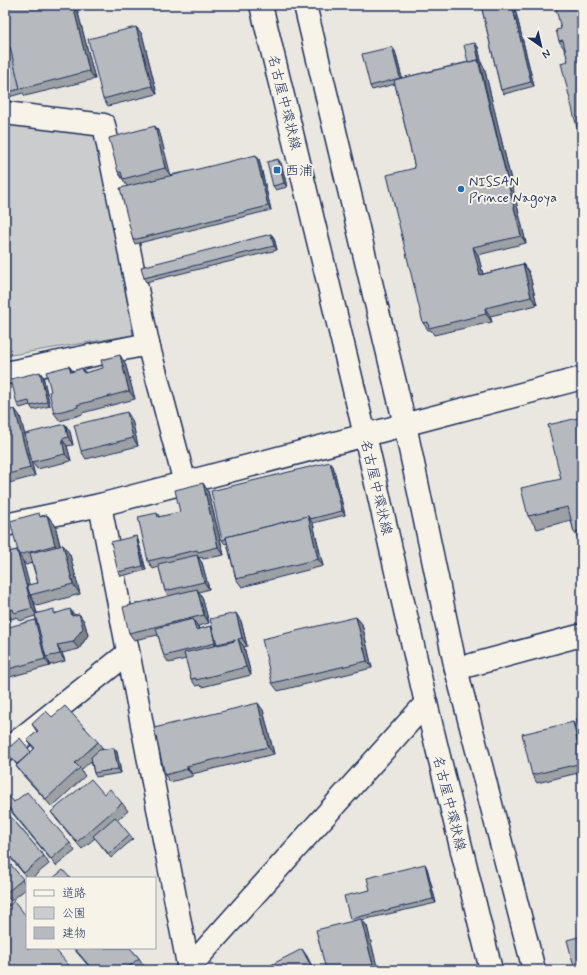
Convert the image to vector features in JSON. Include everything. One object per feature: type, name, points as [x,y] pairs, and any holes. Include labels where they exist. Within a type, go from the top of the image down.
[{"type":"street","name":"名古屋中環状線","points":[[261,5],[365,435],[426,703],[491,970]]},
{"type":"street","points":[[305,5],[405,425],[456,669],[534,970]]},
{"type":"street","points":[[5,113],[104,125],[148,344],[184,483]]},
{"type":"street","points":[[5,373],[148,344]]},
{"type":"street","points":[[5,525],[100,505],[582,378]]},
{"type":"street","points":[[100,505],[188,970]]},
{"type":"street","points":[[456,669],[582,636]]},
{"type":"street","points":[[5,751],[128,653]]},
{"type":"street","points":[[188,970],[426,703]]},
{"type":"green space","points":[[5,123],[98,136],[133,335],[5,356]]},
{"type":"building","points":[[5,5],[73,5],[89,71],[20,89],[5,29]]},
{"type":"building","points":[[481,5],[512,5],[531,82],[501,90]]},
{"type":"building","points":[[555,5],[582,5],[582,148],[561,63],[568,61],[563,40],[559,41],[556,30],[561,29]]},
{"type":"building","points":[[136,27],[152,86],[103,99],[88,39]]},
{"type":"building","points":[[475,43],[479,61],[468,62],[464,45]]},
{"type":"building","points":[[10,47],[20,89],[5,93],[5,49]]},
{"type":"building","points":[[392,47],[400,78],[370,86],[362,54]]},
{"type":"building","points":[[478,60],[521,236],[473,247],[480,275],[523,264],[531,297],[485,308],[486,314],[429,328],[428,322],[423,323],[387,175],[415,168],[394,80]]},
{"type":"building","points":[[155,126],[165,168],[123,179],[121,172],[118,172],[109,138]]},
{"type":"building","points":[[256,155],[268,206],[133,240],[120,188]]},
{"type":"building","points":[[278,159],[284,183],[273,186],[267,162]]},
{"type":"building","points":[[271,234],[274,246],[144,278],[141,267]]},
{"type":"building","points":[[120,355],[129,391],[77,405],[78,407],[54,413],[49,392],[51,391],[46,372],[69,366],[71,372],[82,368],[84,373],[103,368],[101,360]]},
{"type":"building","points":[[40,372],[47,402],[30,406],[29,401],[17,404],[11,379]]},
{"type":"building","points":[[15,409],[30,468],[5,475],[5,411]]},
{"type":"building","points":[[127,412],[133,438],[81,451],[74,425]]},
{"type":"building","points":[[582,417],[582,530],[574,532],[568,507],[528,516],[521,488],[561,479],[548,425]]},
{"type":"building","points":[[65,424],[68,437],[62,439],[65,454],[32,462],[25,434]]},
{"type":"building","points":[[330,462],[342,511],[310,519],[308,516],[226,537],[226,539],[222,540],[211,491]]},
{"type":"building","points":[[203,483],[218,547],[148,561],[138,517],[157,513],[158,517],[180,512],[175,490]]},
{"type":"building","points":[[39,513],[40,517],[47,515],[55,545],[19,555],[10,521]]},
{"type":"building","points":[[308,516],[318,559],[236,579],[226,537]]},
{"type":"building","points":[[136,536],[143,566],[118,572],[111,542]]},
{"type":"building","points":[[63,545],[73,584],[30,595],[27,585],[38,583],[30,553]]},
{"type":"building","points":[[17,550],[32,608],[14,613],[13,609],[6,611],[5,606],[5,553]]},
{"type":"building","points":[[197,555],[204,582],[165,591],[158,564]]},
{"type":"building","points":[[197,589],[204,615],[129,633],[123,607]]},
{"type":"building","points":[[54,609],[54,614],[70,609],[72,616],[79,614],[83,628],[73,642],[57,645],[60,654],[46,657],[35,614]]},
{"type":"building","points":[[236,613],[242,638],[238,639],[246,667],[196,680],[196,678],[191,679],[184,653],[235,641],[217,644],[210,619]]},
{"type":"building","points":[[356,617],[367,661],[272,683],[262,639]]},
{"type":"building","points":[[193,619],[196,630],[211,626],[215,643],[164,656],[156,628]]},
{"type":"building","points":[[35,620],[45,659],[5,670],[5,628]]},
{"type":"building","points":[[258,703],[268,747],[187,766],[187,769],[165,775],[154,728]]},
{"type":"building","points":[[65,706],[98,742],[75,763],[80,768],[46,799],[16,766],[35,748],[27,740],[38,731],[32,724],[46,711],[52,717]]},
{"type":"building","points":[[582,717],[582,741],[576,719]]},
{"type":"building","points":[[573,722],[582,763],[532,775],[522,734]]},
{"type":"building","points":[[20,738],[31,752],[17,764],[5,751]]},
{"type":"building","points":[[114,748],[118,769],[94,773],[91,757],[99,750]]},
{"type":"building","points":[[91,779],[104,794],[110,789],[122,803],[77,842],[51,812]]},
{"type":"building","points":[[27,792],[70,843],[51,859],[5,803],[5,801],[10,797],[14,802]]},
{"type":"building","points":[[5,810],[44,856],[24,873],[5,850]]},
{"type":"building","points":[[115,817],[130,835],[109,854],[93,836]]},
{"type":"building","points":[[5,858],[23,879],[5,894]]},
{"type":"building","points":[[579,863],[582,863],[582,877]]},
{"type":"building","points":[[425,864],[433,899],[350,919],[344,896],[370,890],[367,878]]},
{"type":"building","points":[[63,870],[69,877],[54,877]]},
{"type":"building","points":[[14,901],[26,916],[26,949],[55,949],[73,970],[10,970],[5,965],[5,909]]},
{"type":"building","points":[[361,919],[374,969],[384,966],[385,970],[326,970],[316,930]]},
{"type":"building","points":[[582,936],[582,970],[575,970],[567,940]]},
{"type":"building","points":[[75,949],[131,949],[139,958],[125,970],[93,970]]},
{"type":"building","points":[[302,949],[313,970],[261,970]]},
{"type":"place","name":"西浦","points":[[277,170]]},
{"type":"place","name":"NISSAN Prince Nagoya","points":[[461,189]]}]
